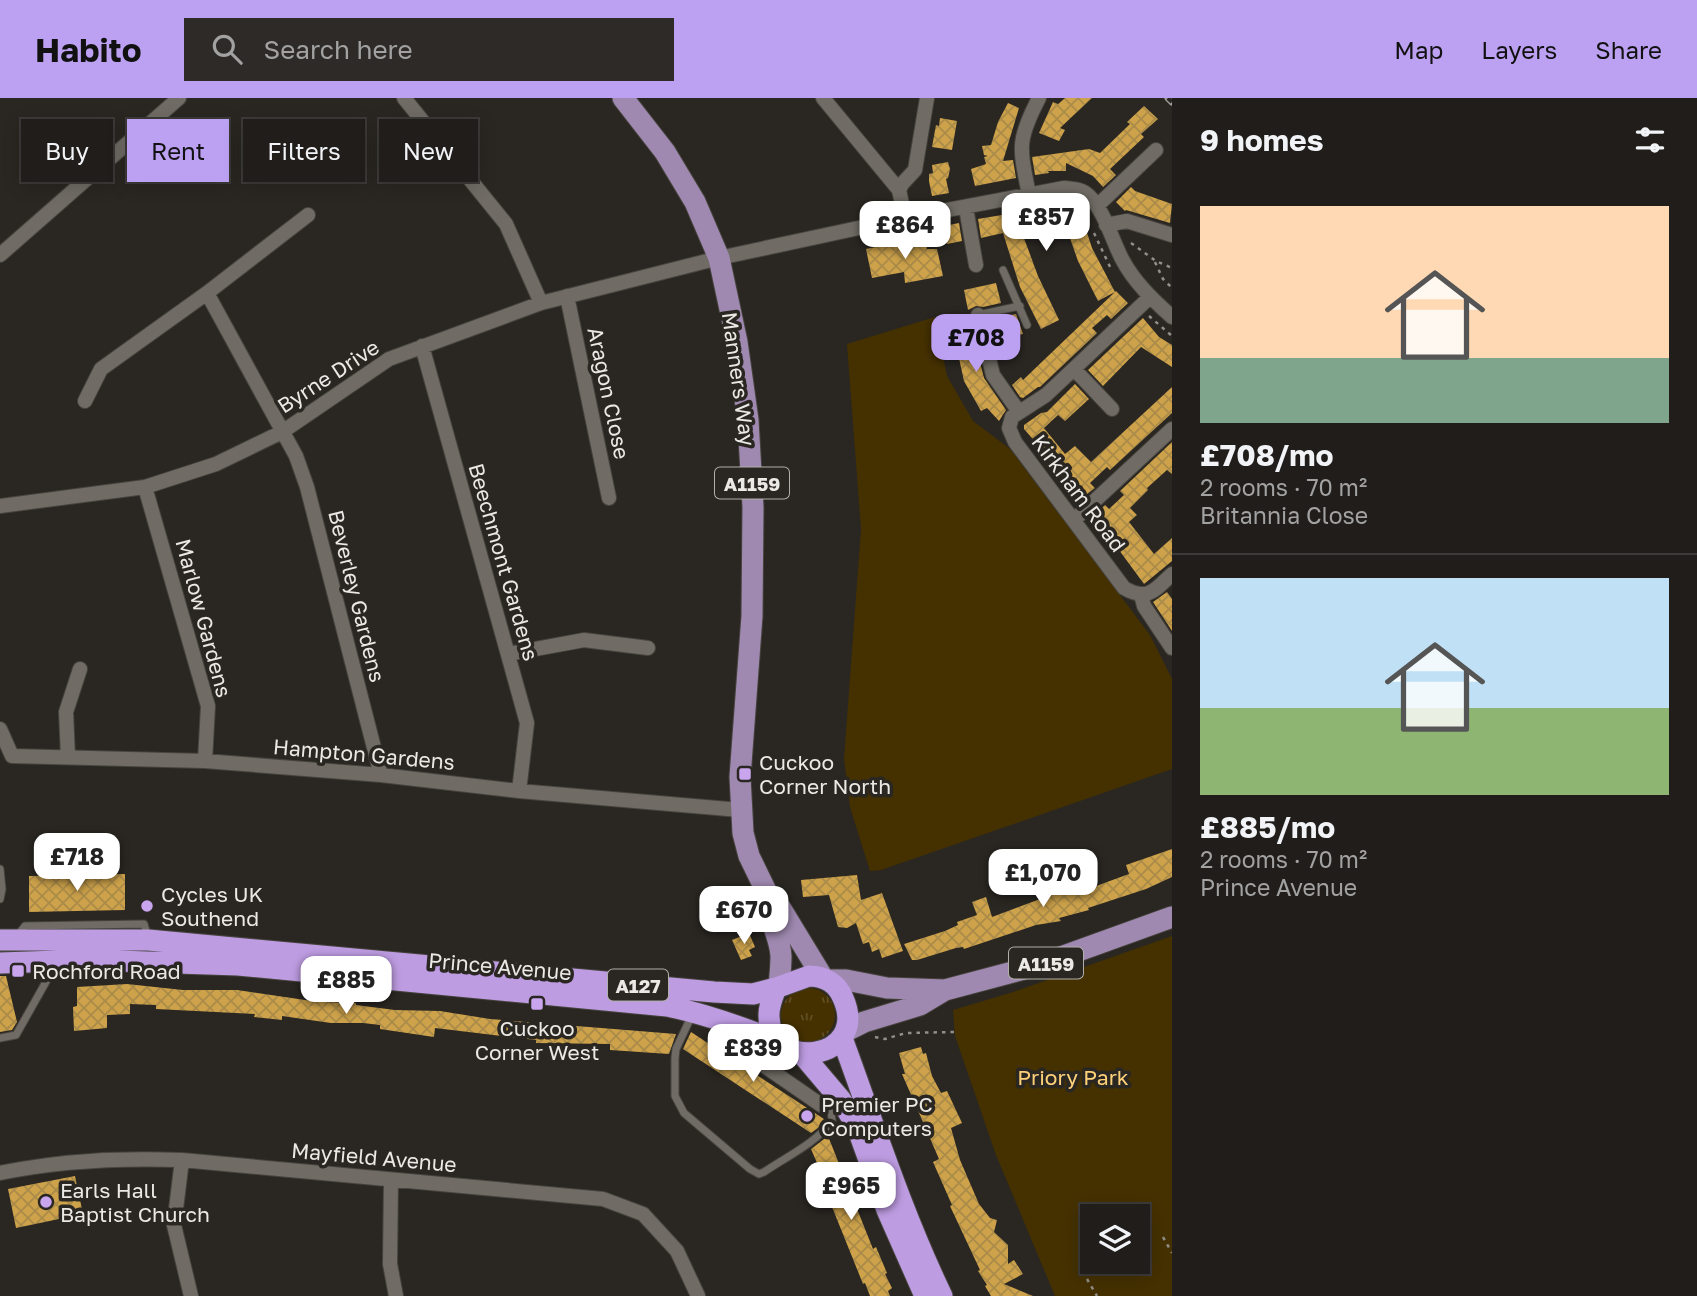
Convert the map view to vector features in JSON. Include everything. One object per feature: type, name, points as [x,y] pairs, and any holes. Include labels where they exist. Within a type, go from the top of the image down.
[{"type":"highway","name":"Prince Avenue","points":[[8,939],[148,940],[715,992],[753,994],[778,987]]},
{"type":"highway","name":"Prince Avenue","points":[[0,963],[87,960],[237,965],[667,1006],[694,1011],[779,1042]]},
{"type":"highway","points":[[925,1296],[887,1210],[857,1127],[836,1104],[802,1054],[779,1042],[769,1024],[769,1014],[778,987],[809,976],[826,979],[843,998],[848,1020],[844,1035],[898,1196],[942,1296]]},
{"type":"highway","points":[[802,1054],[824,1051],[844,1035]]},
{"type":"main road","name":"Manners Way","points":[[623,98],[665,152],[695,202],[719,258],[737,342],[748,420],[753,507],[752,616],[741,742],[740,810],[749,856],[767,893],[781,909],[826,979]]},
{"type":"main road","name":"Manners Way","points":[[767,893],[768,910],[781,955],[778,987]]},
{"type":"main road","name":"A1159","points":[[826,979],[887,988],[944,990],[1040,965],[1172,917]]},
{"type":"main road","name":"A1159","points":[[844,1035],[864,1022],[920,1005],[944,990]]},
{"type":"street","points":[[0,255],[179,98]]},
{"type":"street","points":[[404,98],[506,224],[541,303]]},
{"type":"street","points":[[823,98],[899,190],[905,218]]},
{"type":"street","points":[[899,190],[915,170],[927,98]]},
{"type":"street","points":[[1029,195],[1020,150],[1027,122],[1039,98]]},
{"type":"street","points":[[1156,150],[1097,206],[1123,262],[1150,297],[1172,317]]},
{"type":"street","name":"Byrne Drive","points":[[0,506],[145,487],[216,464],[282,432],[389,359],[541,303],[719,258],[905,218],[1064,188],[1086,193],[1097,206]]},
{"type":"street","points":[[966,208],[976,265]]},
{"type":"street","points":[[85,401],[100,369],[207,293],[308,215]]},
{"type":"street","points":[[1106,225],[1127,221],[1172,235]]},
{"type":"street","name":"Beverley Gardens","points":[[207,293],[296,456],[307,487],[381,775]]},
{"type":"street","name":"Aragon Close","points":[[567,296],[610,498]]},
{"type":"street","name":"Kirkham Road","points":[[1150,297],[1046,395],[1010,422],[1011,434],[1124,588],[1142,595],[1144,606],[1172,648]]},
{"type":"street","points":[[978,315],[993,375],[1020,412]]},
{"type":"street","name":"Beechmont Gardens","points":[[422,346],[527,723],[519,791]]},
{"type":"street","points":[[1074,369],[1112,410]]},
{"type":"street","points":[[1074,520],[1172,429]]},
{"type":"street","name":"Marlow Gardens","points":[[145,487],[208,706],[205,761]]},
{"type":"street","points":[[1142,595],[1154,591],[1172,574]]},
{"type":"street","points":[[508,654],[584,640],[648,648]]},
{"type":"street","points":[[68,757],[66,712],[80,669]]},
{"type":"street","name":"Hampton Gardens","points":[[0,729],[12,756],[205,761],[381,775],[519,791],[740,810]]},
{"type":"street","points":[[739,1026],[739,1045],[742,1050],[821,1105],[836,1104]]},
{"type":"street","name":"Mayfield Avenue","points":[[0,1173],[40,1164],[115,1158],[182,1160],[603,1199],[643,1214],[677,1251],[698,1296]]},
{"type":"street","points":[[182,1160],[174,1225],[191,1296]]},
{"type":"street","points":[[391,1181],[390,1264],[396,1296]]},
{"type":"lane","points":[[1003,270],[1027,325]]},
{"type":"lane","points":[[978,315],[1020,306]]},
{"type":"lane","points":[[0,869],[0,899]]},
{"type":"lane","points":[[0,1038],[16,1035],[47,980],[62,961]]},
{"type":"lane","points":[[694,1011],[676,1049],[676,1102],[684,1113],[750,1169],[759,1174],[764,1172],[808,1143],[832,1121],[836,1104]]},
{"type":"path","points":[[1153,259],[1163,279],[1172,288]]},
{"type":"path","points":[[872,1037],[885,1040],[906,1033],[955,1032]]},
{"type":"path","points":[[1163,1237],[1172,1253]]},
{"type":"path","points":[[1087,1279],[1097,1296]]},
{"type":"green space","points":[[935,317],[947,376],[973,421],[1010,449],[1150,635],[1172,679],[1172,769],[881,870],[870,871],[850,807],[844,759],[861,529],[847,344]]},
{"type":"green space","name":"Priory Park","points":[[1172,936],[1172,1296],[1055,1296],[996,1155],[955,1036],[953,1010],[1013,992]]},
{"type":"green space","points":[[808,988],[827,996],[835,1015],[827,1034],[808,1042],[789,1034],[781,1015],[789,996]]},
{"type":"building","points":[[1065,98],[1092,98],[1060,128],[1065,130],[1059,141],[1039,133],[1053,102],[1058,104]]},
{"type":"building","points":[[1008,103],[1019,108],[1003,161],[1013,160],[1016,178],[975,186],[971,169],[986,164],[984,157],[988,156],[984,155],[982,146],[991,145],[998,122]]},
{"type":"building","points":[[1144,106],[1158,119],[1141,134],[1144,137],[1110,169],[1116,175],[1103,187],[1093,176],[1066,163],[1066,171],[1048,171],[1049,173],[1035,175],[1032,157],[1089,149],[1100,153]]},
{"type":"building","points":[[940,118],[957,121],[952,150],[932,147]]},
{"type":"building","points":[[948,162],[950,169],[946,179],[949,193],[932,196],[929,174],[933,173],[932,165]]},
{"type":"building","points":[[1131,187],[1135,191],[1172,204],[1170,223],[1125,211],[1116,202]]},
{"type":"building","points":[[1077,202],[1092,248],[1115,292],[1098,301],[1078,261],[1064,221],[1021,230],[1038,276],[1059,320],[1041,329],[1020,287],[1003,233],[981,238],[978,219]]},
{"type":"building","points":[[959,223],[962,241],[947,244],[944,226]]},
{"type":"building","points":[[925,237],[927,249],[937,249],[943,276],[905,283],[904,272],[872,278],[866,249]]},
{"type":"building","points":[[996,283],[1001,303],[976,306],[968,310],[964,290]]},
{"type":"building","points":[[1116,291],[1128,303],[1111,319],[1107,315],[1092,328],[1097,333],[1040,387],[1023,398],[1020,397],[1012,385],[1021,377],[1023,380]]},
{"type":"building","points":[[1016,314],[1023,334],[1001,339],[996,318]]},
{"type":"building","points":[[1143,318],[1159,337],[1172,345],[1172,367],[1141,347],[1103,386],[1088,370]]},
{"type":"building","points":[[971,327],[984,378],[1006,410],[999,421],[987,408],[981,411],[964,381],[953,331]]},
{"type":"building","points":[[1075,384],[1089,399],[1065,421],[1058,415],[1044,428],[1065,454],[1075,446],[1091,462],[1172,387],[1172,413],[1110,470],[1107,467],[1090,483],[1095,488],[1078,501],[1040,457],[1045,453],[1024,429],[1024,425],[1047,412]]},
{"type":"building","points":[[1172,442],[1172,474],[1167,470],[1130,508],[1137,515],[1129,522],[1154,554],[1172,538],[1172,561],[1144,584],[1119,550],[1117,552],[1112,549],[1088,520],[1105,505],[1109,509],[1124,495],[1120,491]]},
{"type":"building","points":[[1167,592],[1172,599],[1172,631],[1153,602]]},
{"type":"building","points":[[1172,849],[1172,877],[1146,889],[1088,908],[1089,910],[1059,918],[1061,921],[1036,925],[964,949],[956,948],[917,960],[912,960],[904,944],[945,931],[958,925],[957,922],[977,915],[972,902],[986,897],[992,917],[1091,880],[1094,887],[1129,874],[1126,865]]},
{"type":"building","points":[[125,874],[125,910],[29,912],[29,876]]},
{"type":"building","points":[[857,875],[861,900],[882,893],[903,951],[882,958],[879,949],[872,952],[869,942],[863,944],[856,923],[847,928],[838,927],[829,895],[803,897],[801,880]]},
{"type":"building","points":[[749,933],[755,947],[749,950],[752,956],[741,960],[732,940]]},
{"type":"building","points":[[0,976],[6,976],[17,1022],[12,1030],[0,1032]]},
{"type":"building","points":[[127,984],[183,990],[237,990],[312,1001],[312,997],[323,998],[323,1002],[356,1003],[395,1010],[440,1011],[490,1019],[676,1034],[669,1054],[610,1050],[610,1044],[536,1043],[536,1040],[435,1028],[434,1037],[380,1029],[380,1025],[363,1023],[331,1023],[282,1016],[282,1020],[254,1017],[255,1014],[156,1009],[156,1005],[130,1004],[130,1014],[107,1015],[107,1028],[74,1031],[73,1007],[77,1006],[77,987]]},
{"type":"building","points":[[691,1032],[824,1119],[818,1128],[811,1133],[683,1049]]},
{"type":"building","points":[[921,1047],[923,1054],[926,1053],[932,1076],[941,1093],[947,1091],[962,1123],[951,1128],[960,1160],[979,1204],[990,1218],[997,1220],[994,1232],[1008,1245],[1008,1264],[1014,1260],[1023,1274],[1004,1284],[1033,1296],[991,1296],[978,1271],[980,1270],[933,1162],[939,1159],[902,1074],[905,1074],[899,1053]]},
{"type":"building","points":[[828,1136],[873,1249],[876,1247],[887,1273],[885,1274],[892,1288],[888,1291],[890,1296],[870,1296],[824,1187],[827,1186],[811,1149]]},
{"type":"building","name":"Earls Hall Baptist Church","points":[[75,1176],[83,1214],[16,1228],[8,1189]]},
{"type":"railway","points":[[1168,98],[1172,102]]},
{"type":"place","name":"Cuckoo Corner North","points":[[745,774]]},
{"type":"place","name":"Cycles UK Southend","points":[[147,906]]},
{"type":"place","name":"Rochford Road","points":[[18,971]]},
{"type":"place","name":"Cuckoo Corner West","points":[[537,1004]]},
{"type":"place","name":"Premier PC Computers","points":[[807,1116]]},
{"type":"place","name":"Earls Hall Baptist Church","points":[[46,1202]]}]
